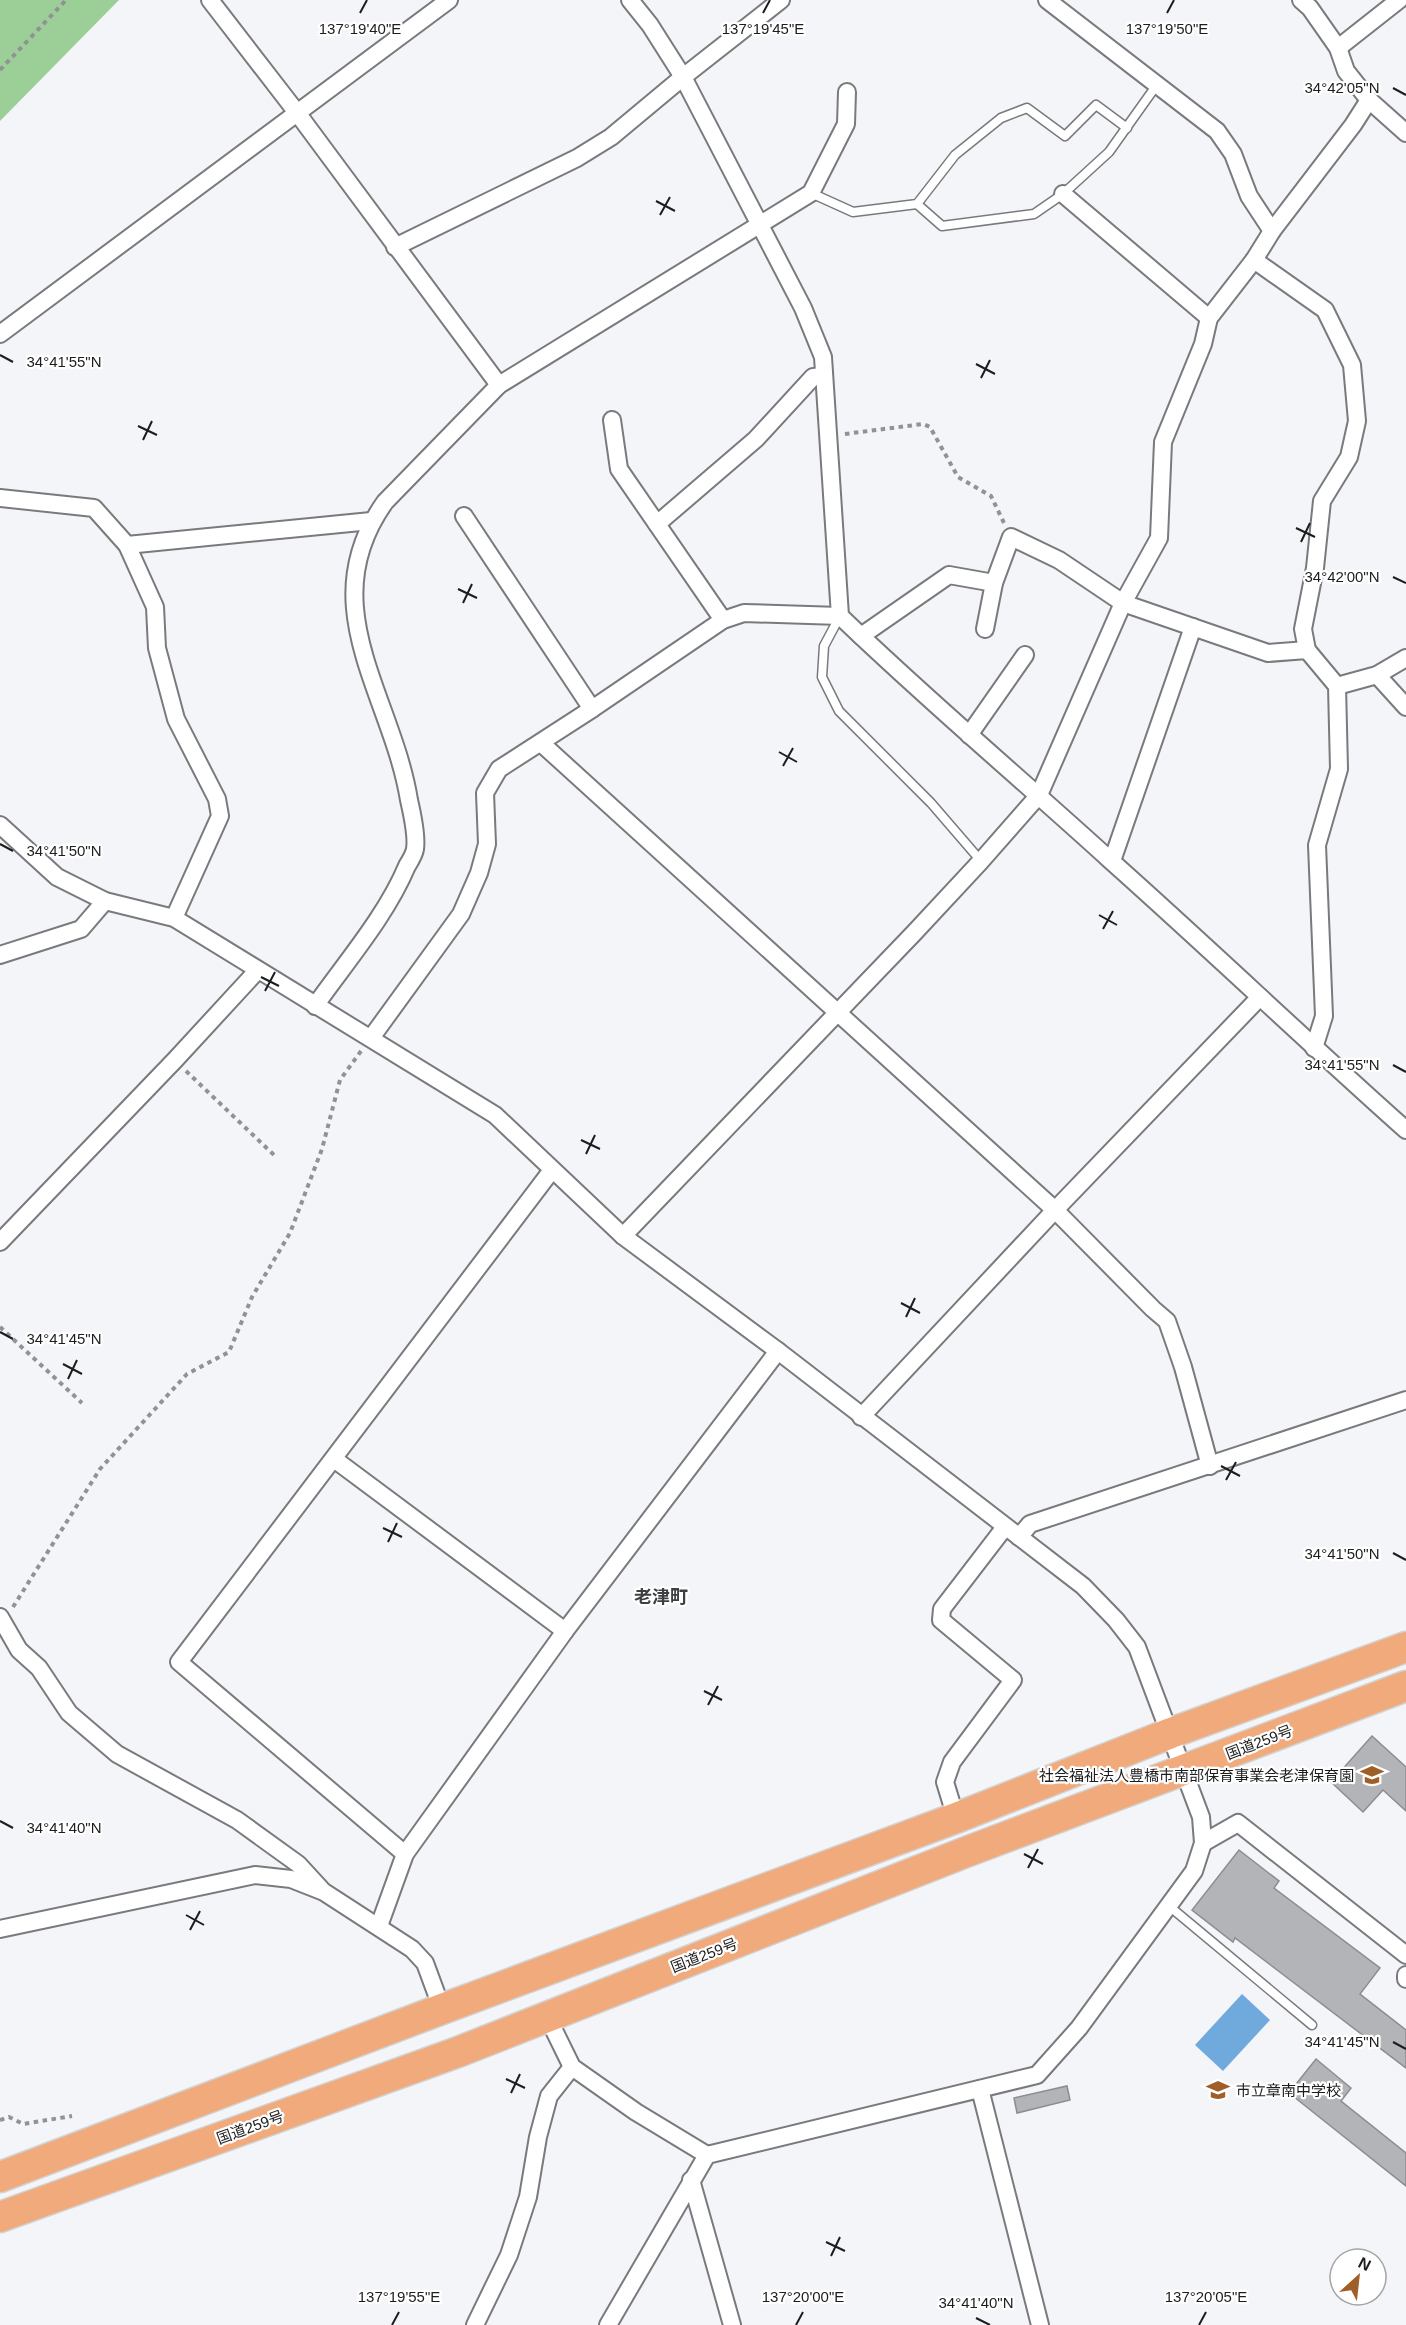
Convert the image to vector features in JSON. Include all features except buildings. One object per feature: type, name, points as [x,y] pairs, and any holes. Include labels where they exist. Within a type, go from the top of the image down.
[{"type":"highway","points":[[0,2177],[442,2009],[956,1818],[1171,1733],[1406,1647]]},
{"type":"highway","name":"国道259号","points":[[0,2217],[458,2052],[966,1852],[1406,1686]]},
{"type":"street","points":[[210,0],[298,114],[499,385]]},
{"type":"street","points":[[0,334],[449,0]]},
{"type":"street","points":[[630,0],[683,76],[803,308],[823,357],[840,616]]},
{"type":"street","points":[[396,247],[577,158],[611,137],[683,76],[781,0]]},
{"type":"street","points":[[1047,0],[1217,132],[1233,154],[1249,196],[1272,231]]},
{"type":"street","points":[[1301,0],[1310,8],[1338,48],[1346,72],[1369,100],[1406,133]]},
{"type":"street","points":[[1338,48],[1399,0]]},
{"type":"street","points":[[315,1006],[398,889],[415,849],[406,777],[357,634],[353,590],[358,560],[371,521],[385,502],[499,385],[811,193],[846,124],[847,92]]},
{"type":"street","points":[[623,1236],[981,861],[1039,795],[1123,603],[1159,538],[1163,442],[1203,344],[1209,318],[1254,260],[1272,231],[1353,125],[1369,100]]},
{"type":"street","points":[[1063,194],[1209,318]]},
{"type":"street","points":[[1254,260],[1325,310],[1352,365],[1357,421],[1349,457],[1322,501],[1316,568],[1304,629],[1307,650],[1337,686],[1339,769],[1317,845],[1324,1016],[1314,1048]]},
{"type":"street","points":[[657,524],[756,439],[813,377],[825,376]]},
{"type":"street","points":[[612,420],[619,469],[723,620]]},
{"type":"street","points":[[0,498],[94,508],[127,545],[155,607],[157,648],[176,719],[217,799],[220,816],[174,918]]},
{"type":"street","points":[[464,516],[592,709]]},
{"type":"street","points":[[127,545],[371,521]]},
{"type":"street","points":[[985,629],[994,583],[1011,537],[1059,560],[1123,603],[1268,653],[1307,650]]},
{"type":"street","points":[[861,636],[949,575],[994,583]]},
{"type":"street","points":[[370,1038],[461,914],[479,873],[487,844],[485,793],[499,769],[723,620],[744,613],[840,616],[1406,1130]]},
{"type":"street","points":[[1112,861],[1193,627]]},
{"type":"street","points":[[969,735],[1025,655]]},
{"type":"street","points":[[1337,686],[1377,675],[1406,658]]},
{"type":"street","points":[[1377,675],[1406,707]]},
{"type":"street","points":[[541,743],[1055,1210],[1167,1321],[1183,1367],[1210,1466]]},
{"type":"street","points":[[0,825],[57,877],[105,901],[174,918],[495,1115],[623,1236],[778,1351],[1083,1586],[1116,1620],[1137,1647],[1201,1817],[1203,1843],[1194,1871],[1079,2028],[1037,2075],[707,2155],[608,2325]]},
{"type":"street","points":[[0,955],[81,929],[105,901]]},
{"type":"street","points":[[0,1242],[257,971]]},
{"type":"street","points":[[861,1417],[1055,1210],[1260,997]]},
{"type":"street","points":[[405,1854],[179,1662],[552,1170]]},
{"type":"street","points":[[380,1926],[405,1854],[565,1631],[778,1351]]},
{"type":"street","points":[[956,1818],[945,1782],[952,1762],[1013,1680],[941,1620],[942,1609],[1012,1532],[1030,1524],[1406,1400]]},
{"type":"street","points":[[334,1459],[565,1631]]},
{"type":"street","points":[[2,1620],[19,1650],[39,1668],[69,1713],[117,1754],[237,1820],[298,1864],[324,1892]]},
{"type":"street","points":[[1203,1843],[1238,1823],[1406,1955]]},
{"type":"street","points":[[0,1929],[255,1875],[291,1879],[324,1892],[380,1926],[412,1949],[425,1963],[442,2009]]},
{"type":"street","points":[[547,2016],[572,2067],[636,2112],[707,2155]]},
{"type":"street","points":[[475,2325],[509,2255],[528,2197],[538,2137],[549,2096],[572,2067]]},
{"type":"street","points":[[980,2089],[1040,2325]]},
{"type":"street","points":[[691,2180],[732,2325]]},
{"type":"lane","points":[[917,204],[942,226],[1034,214],[1063,194],[1109,152],[1156,86]]},
{"type":"lane","points":[[811,193],[853,212],[917,204],[955,155],[1001,118],[1027,108],[1065,136],[1096,105],[1127,128]]},
{"type":"lane","points":[[840,616],[824,646],[822,677],[838,711],[931,803],[981,861]]},
{"type":"lane","points":[[1169,1906],[1312,2025]]},
{"type":"path","points":[[0,70],[66,0]]},
{"type":"path","points":[[830,437],[923,424],[930,428],[958,477],[991,496],[1011,537]]},
{"type":"path","points":[[2,1620],[100,1469],[187,1374],[229,1352],[252,1297],[290,1233],[322,1149],[340,1080],[370,1038]]},
{"type":"path","points":[[175,1060],[274,1155]]},
{"type":"path","points":[[0,1327],[82,1403]]},
{"type":"path","points":[[0,2120],[9,2117],[23,2124],[72,2116]]},
{"type":"green space","points":[[0,0],[119,0],[0,121]]},
{"type":"water","points":[[1242,1994],[1270,2020],[1223,2071],[1195,2045]]},
{"type":"place","name":"社会福祉法人豊橋市南部保育事業会老津保育園","points":[[1372,1775]]},
{"type":"place","name":"市立章南中学校","points":[[1218,2090]]},
{"type":"district","name":"老津町","points":[[661,1597]]}]
